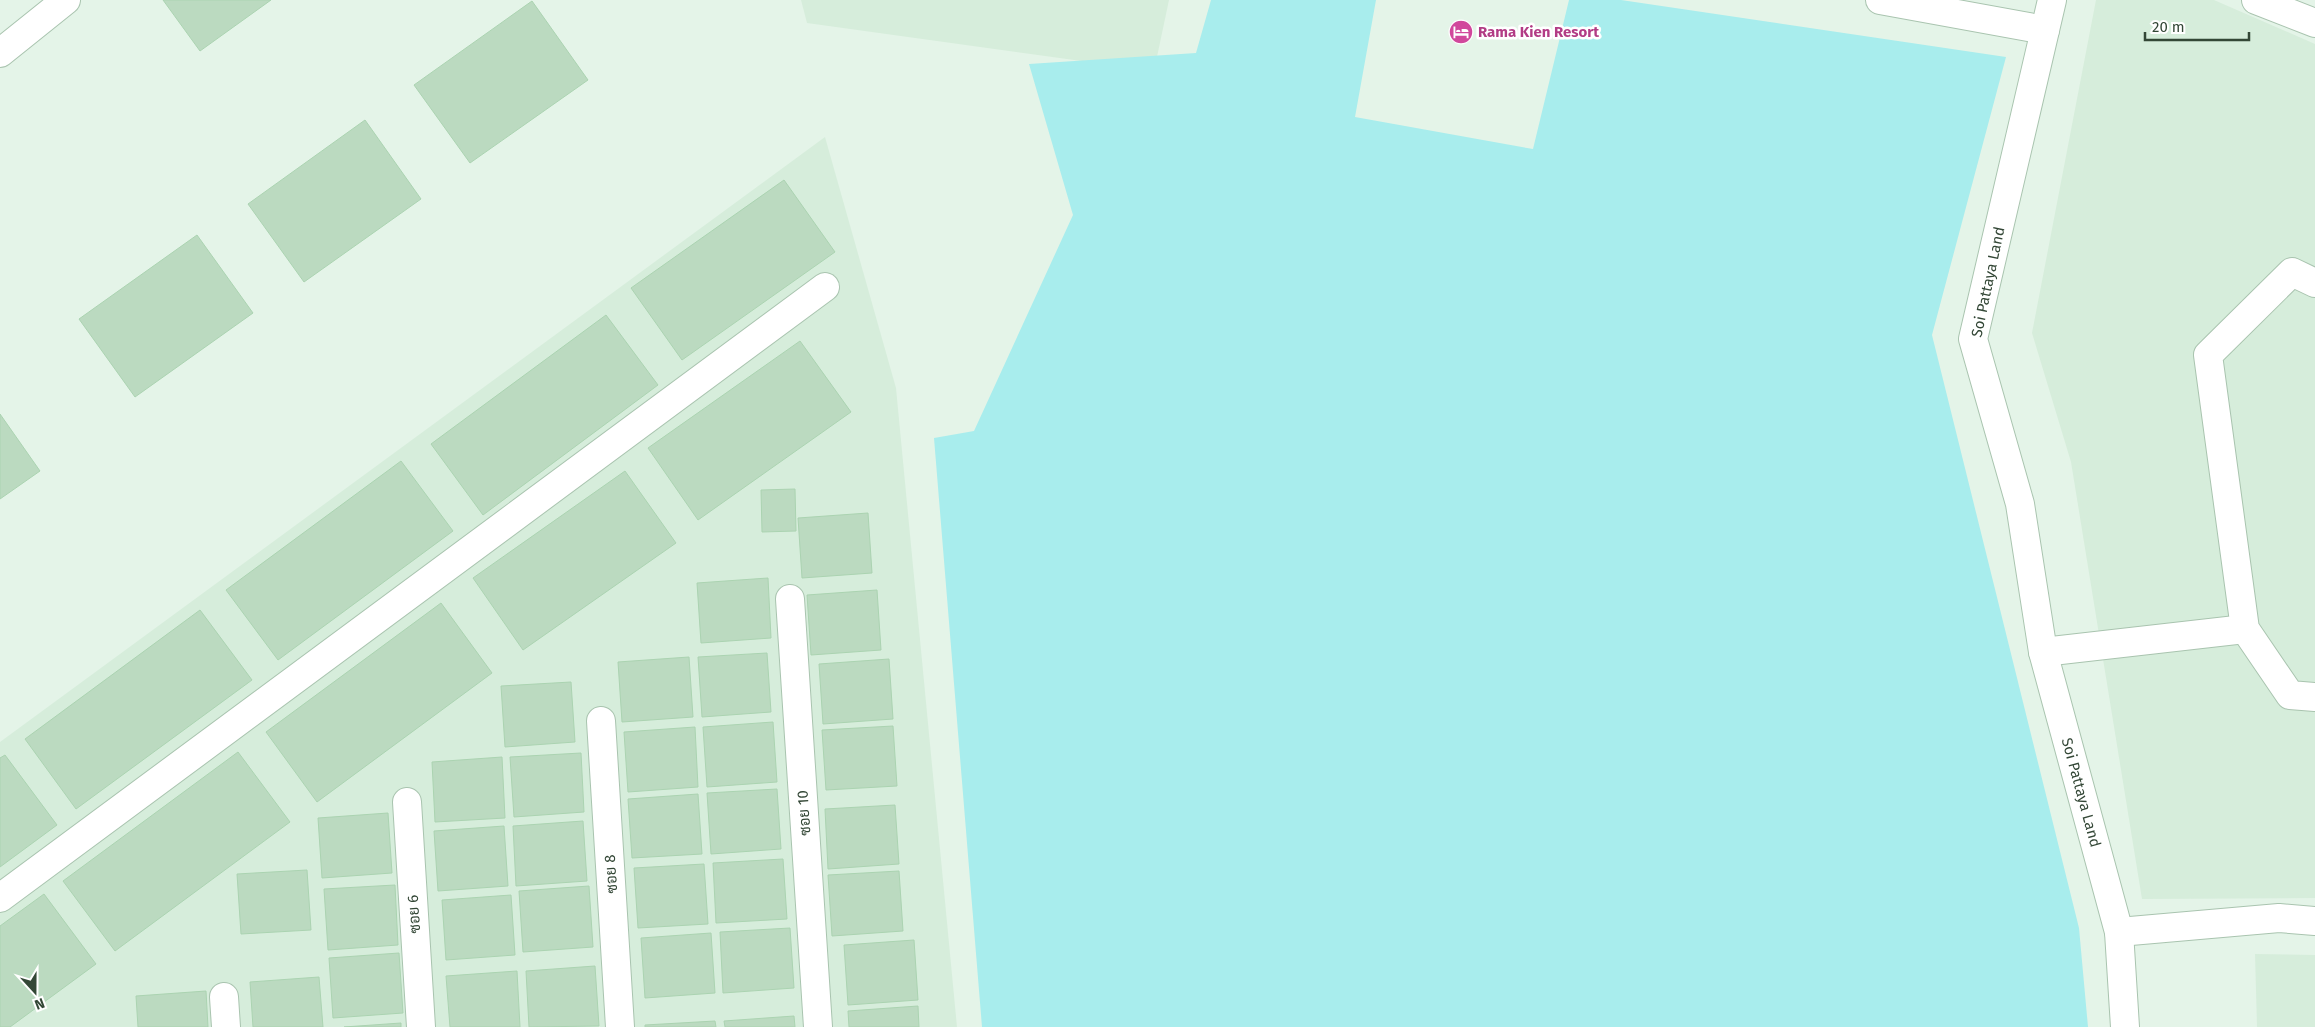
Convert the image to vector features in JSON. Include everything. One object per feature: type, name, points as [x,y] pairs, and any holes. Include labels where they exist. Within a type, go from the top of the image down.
[{"type":"street","points":[[0,53],[66,0]]},
{"type":"street","points":[[1880,0],[2045,30]]},
{"type":"street","name":"Soi Pattaya Land","points":[[2052,0],[1973,339],[2020,504],[2044,652],[2119,932],[2125,1027]]},
{"type":"street","points":[[2256,0],[2315,23]]},
{"type":"street","points":[[2315,283],[2292,272],[2208,355],[2245,629],[2290,696],[2315,697]]},
{"type":"street","points":[[0,898],[825,287]]},
{"type":"street","name":"ซอย 10","points":[[790,599],[818,1027]]},
{"type":"street","points":[[2044,652],[2245,629]]},
{"type":"street","name":"ซอย 8","points":[[601,721],[620,1027]]},
{"type":"street","name":"ซอย 6","points":[[407,802],[421,1027]]},
{"type":"street","points":[[2119,932],[2279,918],[2315,921]]},
{"type":"street","points":[[224,997],[226,1027]]},
{"type":"shaded area","points":[[801,0],[1169,0],[1154,71],[807,23]]},
{"type":"shaded area","points":[[1211,0],[1376,0],[1355,117],[1533,149],[1569,0],[1621,0],[2006,57],[1932,335],[2079,928],[2088,1027],[982,1027],[934,438],[974,431],[1073,215],[1029,64],[1196,53]]},
{"type":"shaded area","points":[[2096,0],[2214,0],[2315,44],[2315,898],[2142,899],[2071,462],[2032,333]]},
{"type":"shaded area","points":[[825,137],[896,388],[957,1027],[0,1027],[0,742]]},
{"type":"shaded area","points":[[2255,954],[2315,955],[2315,1027],[2257,1027]]},
{"type":"building","points":[[163,0],[271,0],[200,51]]},
{"type":"building","points":[[532,1],[588,80],[470,163],[414,85]]},
{"type":"building","points":[[365,120],[421,199],[304,282],[248,204]]},
{"type":"building","points":[[784,180],[835,252],[682,360],[631,288]]},
{"type":"building","points":[[197,235],[253,313],[135,397],[79,319]]},
{"type":"building","points":[[606,315],[658,385],[483,515],[431,444]]},
{"type":"building","points":[[800,341],[851,412],[698,520],[648,448]]},
{"type":"building","points":[[0,414],[40,471],[0,499]]},
{"type":"building","points":[[401,461],[453,531],[278,660],[226,590]]},
{"type":"building","points":[[625,471],[676,543],[523,650],[473,578]]},
{"type":"building","points":[[795,489],[796,531],[762,532],[761,490]]},
{"type":"building","points":[[868,513],[872,573],[802,578],[798,518]]},
{"type":"building","points":[[768,578],[771,638],[701,643],[697,583]]},
{"type":"building","points":[[877,590],[881,650],[811,655],[807,595]]},
{"type":"building","points":[[441,603],[492,673],[317,802],[266,732]]},
{"type":"building","points":[[200,610],[252,680],[76,809],[25,739]]},
{"type":"building","points":[[767,653],[771,712],[702,717],[698,657]]},
{"type":"building","points":[[689,657],[693,717],[622,722],[618,662]]},
{"type":"building","points":[[889,659],[893,719],[823,724],[819,664]]},
{"type":"building","points":[[571,682],[575,742],[505,747],[501,686]]},
{"type":"building","points":[[773,722],[777,782],[707,787],[703,727]]},
{"type":"building","points":[[893,726],[897,786],[826,790],[822,730]]},
{"type":"building","points":[[695,727],[698,787],[628,792],[624,732]]},
{"type":"building","points":[[238,752],[290,822],[115,951],[63,881]]},
{"type":"building","points":[[581,753],[584,812],[514,817],[510,757]]},
{"type":"building","points":[[5,755],[57,825],[0,867],[0,758]]},
{"type":"building","points":[[502,757],[505,818],[435,822],[432,762]]},
{"type":"building","points":[[777,789],[781,849],[711,854],[707,793]]},
{"type":"building","points":[[698,794],[702,854],[632,858],[628,799]]},
{"type":"building","points":[[895,805],[899,864],[828,869],[825,809]]},
{"type":"building","points":[[388,813],[392,873],[322,878],[318,818]]},
{"type":"building","points":[[583,821],[587,881],[516,886],[513,826]]},
{"type":"building","points":[[504,826],[508,886],[438,891],[434,831]]},
{"type":"building","points":[[783,859],[787,919],[716,923],[713,863]]},
{"type":"building","points":[[704,864],[708,924],[638,928],[634,868]]},
{"type":"building","points":[[307,870],[311,930],[241,934],[237,874]]},
{"type":"building","points":[[899,871],[903,931],[832,936],[828,875]]},
{"type":"building","points":[[395,885],[398,945],[328,950],[324,889]]},
{"type":"building","points":[[589,886],[593,947],[523,952],[519,891]]},
{"type":"building","points":[[44,894],[96,964],[10,1027],[0,1027],[0,926]]},
{"type":"building","points":[[511,895],[515,955],[446,960],[442,900]]},
{"type":"building","points":[[790,928],[794,988],[723,993],[720,932]]},
{"type":"building","points":[[711,933],[715,993],[645,998],[641,938]]},
{"type":"building","points":[[914,940],[918,1000],[848,1005],[844,945]]},
{"type":"building","points":[[399,953],[403,1013],[333,1018],[329,958]]},
{"type":"building","points":[[595,966],[599,1026],[529,1027],[526,971]]},
{"type":"building","points":[[517,971],[520,1027],[450,1027],[446,976]]},
{"type":"building","points":[[319,977],[323,1027],[253,1027],[250,982]]},
{"type":"building","points":[[206,991],[208,1027],[138,1027],[136,996]]},
{"type":"building","points":[[918,1006],[919,1027],[849,1027],[848,1011]]},
{"type":"building","points":[[794,1016],[795,1027],[725,1027],[724,1021]]},
{"type":"building","points":[[715,1021],[716,1027],[645,1027],[645,1025]]},
{"type":"building","points":[[401,1023],[401,1027],[344,1027]]},
{"type":"place","name":"Rama Kien Resort","points":[[1461,32]]}]
